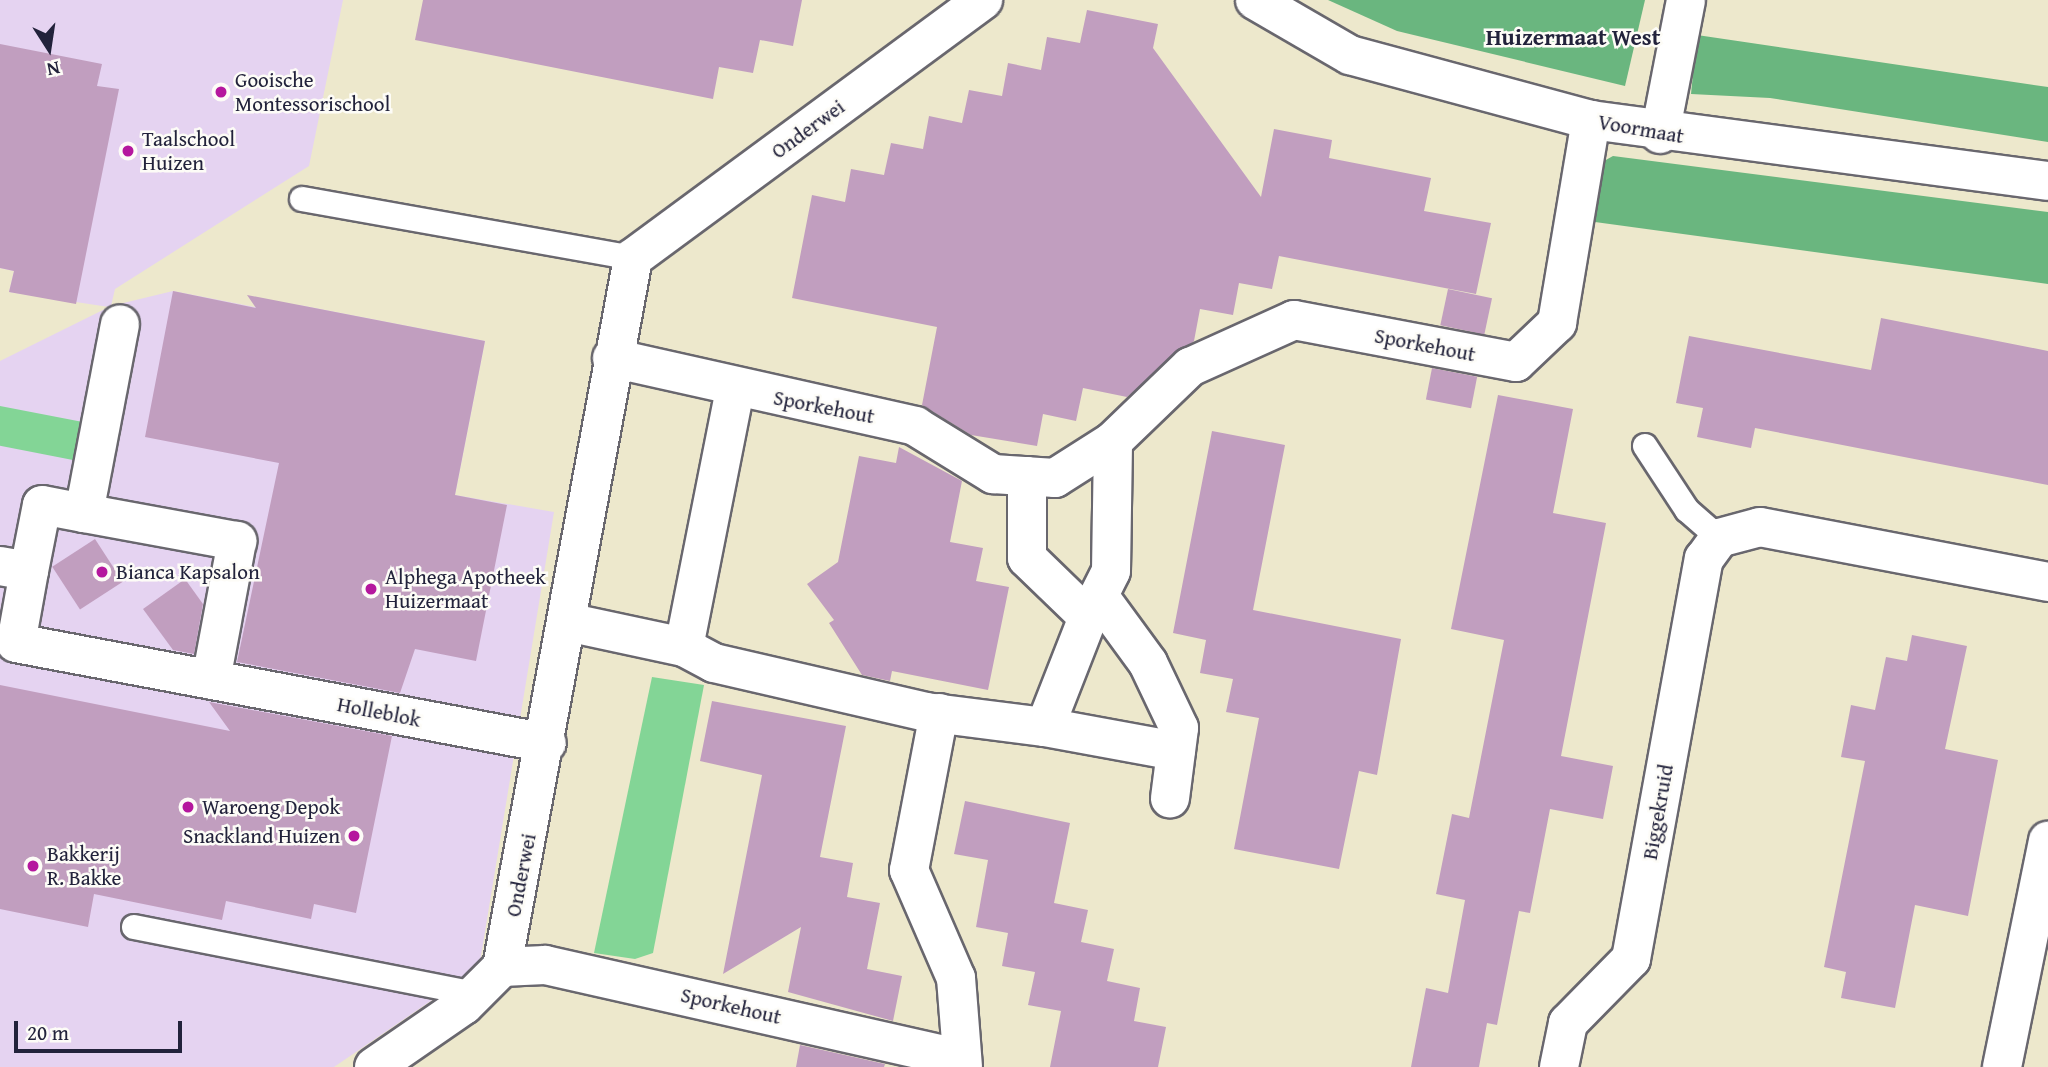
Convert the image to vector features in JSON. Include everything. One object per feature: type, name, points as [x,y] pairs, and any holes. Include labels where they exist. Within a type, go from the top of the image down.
[{"type":"street","name":"Onderwei","points":[[502,967],[547,743],[612,358],[633,258],[983,0]]},
{"type":"street","name":"Voormaat","points":[[1255,0],[1350,55],[1591,120],[1660,134],[2048,181]]},
{"type":"street","points":[[1660,134],[1686,0]]},
{"type":"street","name":"Sporkehout","points":[[612,358],[736,390],[915,426],[993,474],[1055,478],[1113,441],[1190,367],[1294,320],[1516,362],[1557,323],[1591,120]]},
{"type":"street","points":[[84,513],[120,324]]},
{"type":"street","points":[[684,647],[736,390]]},
{"type":"street","points":[[1045,727],[1111,570],[1113,441]]},
{"type":"street","points":[[1027,476],[1027,558],[1094,607],[1148,663],[1179,728],[1170,798]]},
{"type":"street","name":"Holleblok","points":[[211,680],[237,541],[42,505],[15,568],[16,643],[211,680],[547,743]]},
{"type":"street","points":[[1719,538],[1760,527],[2048,582]]},
{"type":"street","name":"Biggekruid","points":[[1559,1067],[1569,1023],[1631,959],[1704,559],[1719,538]]},
{"type":"street","points":[[567,622],[684,647],[714,663],[939,713],[1045,727],[1176,751]]},
{"type":"street","name":"Sporkehout","points":[[502,967],[545,965],[960,1063],[956,978],[909,870],[939,713]]},
{"type":"street","points":[[2002,1067],[2048,841]]},
{"type":"street","points":[[374,1067],[476,994],[502,967]]},
{"type":"lane","points":[[302,199],[633,258]]},
{"type":"lane","points":[[1645,446],[1687,510],[1719,538]]},
{"type":"lane","points":[[134,927],[476,994]]},
{"type":"shaded area","points":[[0,0],[343,0],[309,166],[115,289],[111,306],[173,291],[296,315],[299,305],[485,341],[455,495],[554,512],[479,968],[334,1067],[0,1067],[0,361],[109,307],[9,292],[14,271],[0,268]]},
{"type":"green space","points":[[1328,0],[1645,0],[1625,86],[1397,31]]},
{"type":"green space","points":[[1697,35],[2048,87],[2048,142],[1770,98],[1691,94]]},
{"type":"green space","points":[[1613,156],[2048,212],[2048,284],[1595,222],[1604,161]]},
{"type":"green space","points":[[0,406],[89,423],[82,462],[0,446]]},
{"type":"green space","points":[[652,677],[704,685],[653,953],[635,959],[594,953]]},
{"type":"building","points":[[423,0],[802,0],[793,46],[760,40],[753,73],[719,67],[713,99],[415,40]]},
{"type":"building","points":[[1087,10],[1158,24],[1153,48],[1261,197],[1274,129],[1332,140],[1329,158],[1431,178],[1424,211],[1491,223],[1476,294],[1279,256],[1272,289],[1239,283],[1233,315],[1200,309],[1194,341],[1127,397],[1083,388],[1076,421],[1043,414],[1037,446],[971,435],[922,405],[937,327],[792,298],[812,195],[845,202],[851,169],[884,175],[891,143],[923,149],[929,116],[962,123],[969,90],[1002,96],[1008,63],[1041,70],[1047,37],[1080,43]]},
{"type":"building","points":[[0,44],[102,64],[97,86],[119,89],[76,304],[9,292],[14,271],[0,268]]},
{"type":"building","points":[[1448,289],[1492,298],[1484,335],[1440,325]]},
{"type":"building","points":[[173,291],[256,308],[247,295],[485,341],[455,495],[507,505],[476,661],[415,649],[400,693],[237,662],[279,463],[145,437]]},
{"type":"building","points":[[1881,318],[2048,351],[2048,485],[1755,428],[1751,448],[1697,437],[1703,408],[1676,403],[1689,336],[1871,370]]},
{"type":"building","points":[[1432,368],[1477,377],[1471,408],[1426,399]]},
{"type":"building","points":[[1498,395],[1573,409],[1553,513],[1606,523],[1561,756],[1613,766],[1603,819],[1550,809],[1530,913],[1519,911],[1497,1025],[1487,1023],[1479,1067],[1411,1067],[1426,988],[1448,993],[1465,900],[1436,894],[1452,814],[1469,818],[1504,640],[1451,629]]},
{"type":"building","points":[[1212,431],[1285,445],[1253,610],[1401,639],[1377,775],[1359,771],[1339,869],[1234,849],[1259,718],[1226,712],[1233,679],[1200,673],[1206,640],[1173,633]]},
{"type":"building","points":[[899,447],[962,481],[950,542],[983,548],[976,581],[1009,587],[988,690],[892,671],[890,681],[862,675],[829,623],[834,620],[807,584],[838,562],[859,456],[896,463]]},
{"type":"building","points":[[95,539],[123,582],[80,610],[52,567]]},
{"type":"building","points":[[185,579],[203,604],[194,654],[173,650],[143,609]]},
{"type":"building","points":[[1912,635],[1967,646],[1945,749],[1998,760],[1968,916],[1915,905],[1895,1008],[1841,998],[1846,972],[1824,967],[1865,761],[1841,757],[1851,705],[1875,710],[1886,657],[1907,661]]},
{"type":"building","points":[[0,685],[230,731],[209,702],[392,736],[356,913],[314,904],[311,919],[226,901],[222,920],[94,894],[88,927],[0,909]]},
{"type":"building","points":[[712,701],[846,726],[820,857],[853,863],[847,897],[880,903],[867,969],[902,976],[893,1021],[788,992],[801,927],[723,974],[762,775],[700,761]]},
{"type":"building","points":[[965,801],[1070,823],[1054,903],[1088,910],[1081,942],[1114,949],[1107,981],[1140,988],[1134,1021],[1166,1027],[1158,1067],[1050,1067],[1061,1011],[1028,1005],[1035,972],[1002,966],[1008,933],[976,927],[988,860],[954,854]]},
{"type":"building","points":[[800,1045],[885,1064],[884,1067],[796,1067]]},
{"type":"place","name":"Gooische Montessorischool","points":[[221,92]]},
{"type":"place","name":"Taalschool Huizen","points":[[128,151]]},
{"type":"place","name":"Bianca Kapsalon","points":[[102,572]]},
{"type":"place","name":"Alphega Apotheek Huizermaat","points":[[371,589]]},
{"type":"place","name":"Waroeng Depok","points":[[188,807]]},
{"type":"place","name":"Snackland Huizen","points":[[354,836]]},
{"type":"place","name":"Bakkerij R. Bakke","points":[[33,866]]},
{"type":"district","name":"Huizermaat West","points":[[1573,37]]}]
